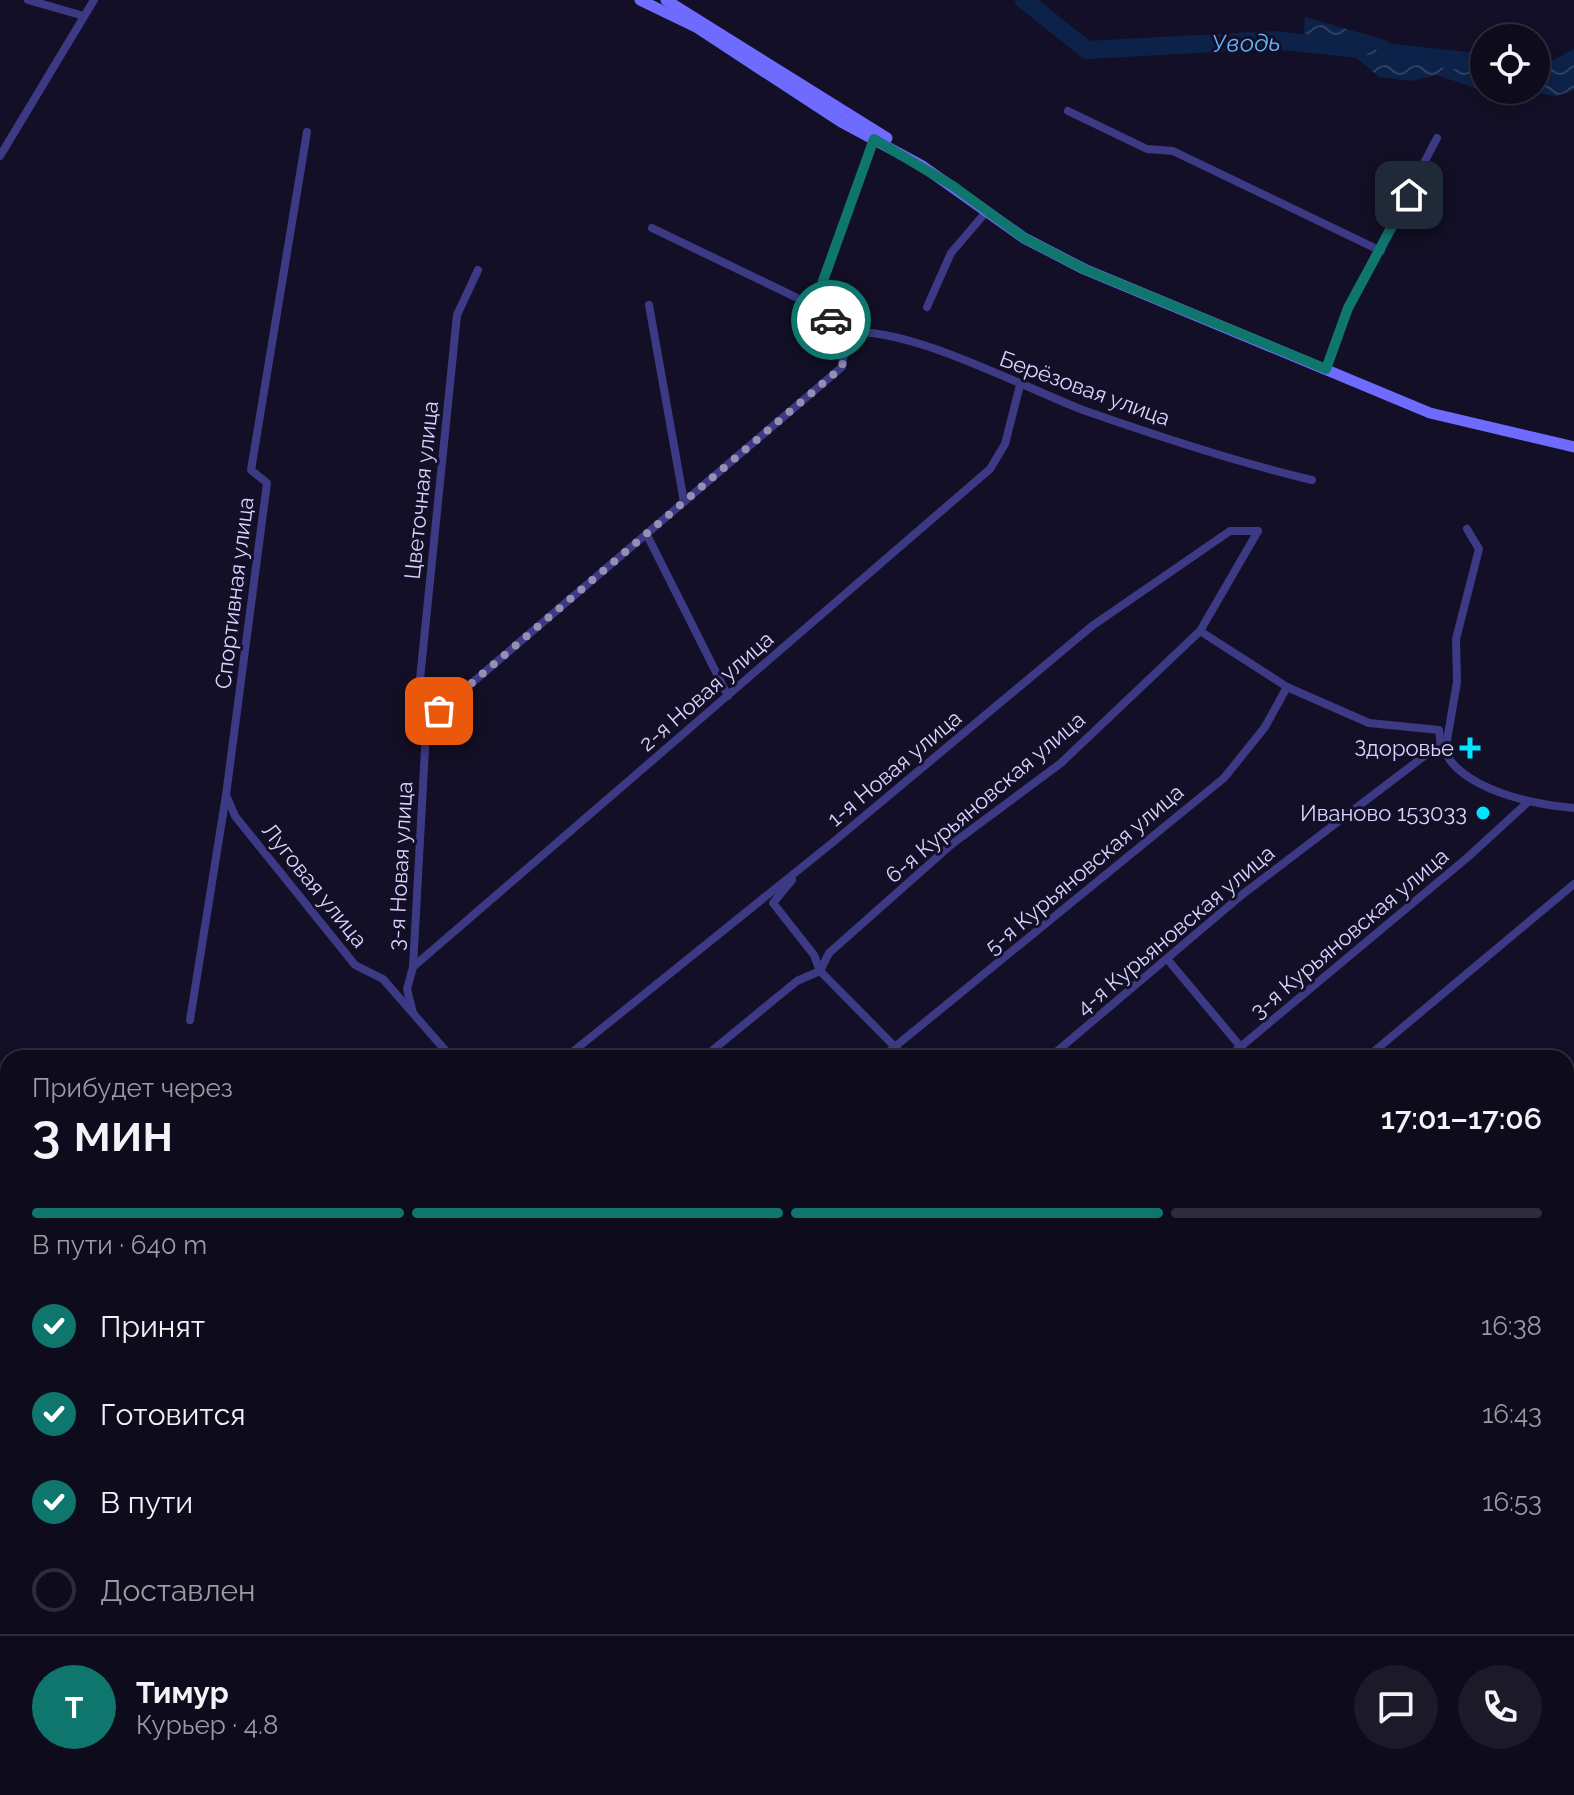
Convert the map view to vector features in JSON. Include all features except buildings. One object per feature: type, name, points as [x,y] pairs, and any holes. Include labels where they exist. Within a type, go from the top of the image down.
[{"type":"main road","points":[[640,0],[696,27],[841,122],[876,136]]},
{"type":"main road","points":[[666,0],[921,165],[1024,238],[1084,269],[1430,413],[1574,447]]},
{"type":"street","points":[[28,0],[84,16]]},
{"type":"street","points":[[0,156],[94,0]]},
{"type":"street","points":[[1068,111],[1147,149],[1173,151],[1381,251]]},
{"type":"street","name":"Спортивная улица","points":[[190,1020],[226,795],[267,483],[251,470],[307,132]]},
{"type":"street","points":[[814,306],[876,136]]},
{"type":"street","points":[[1326,369],[1348,308],[1381,251],[1437,138]]},
{"type":"street","points":[[927,307],[951,253],[986,212]]},
{"type":"street","points":[[652,228],[814,306],[847,333]]},
{"type":"street","name":"Цветочная улица","points":[[439,711],[419,689],[457,315],[478,270]]},
{"type":"street","points":[[649,305],[684,502]]},
{"type":"street","name":"Берёзовая улица","points":[[847,333],[868,329],[932,349],[1100,415],[1312,480]]},
{"type":"street","name":"3-я Новая улица","points":[[413,967],[426,731],[439,711],[842,367],[847,333]]},
{"type":"street","name":"2-я Новая улица","points":[[413,967],[990,469],[1005,444],[1020,385]]},
{"type":"street","points":[[1445,753],[1457,682],[1456,639],[1479,549],[1467,529]]},
{"type":"street","name":"1-я Новая улица","points":[[575,1050],[1092,626],[1230,531],[1258,531]]},
{"type":"street","name":"6-я Курьяновская улица","points":[[713,1050],[797,981],[820,971],[829,953],[952,844],[1061,763],[1200,631],[1258,531]]},
{"type":"street","points":[[647,535],[728,696]]},
{"type":"street","points":[[1200,631],[1287,687],[1369,723],[1439,730],[1440,744],[1445,753],[1480,786],[1528,802],[1574,808]]},
{"type":"street","name":"5-я Курьяновская улица","points":[[891,1050],[1224,778],[1265,727],[1287,687]]},
{"type":"street","name":"4-я Курьяновская улица","points":[[1059,1050],[1243,894],[1440,744]]},
{"type":"street","name":"Луговая улица","points":[[226,795],[235,816],[355,965],[383,979],[445,1050]]},
{"type":"street","name":"3-я Курьяновская улица","points":[[1236,1050],[1468,857],[1528,802]]},
{"type":"street","points":[[803,866],[773,903],[814,955],[820,971],[898,1050]]},
{"type":"street","points":[[1376,1050],[1574,884]]},
{"type":"street","points":[[1168,960],[1243,1050]]},
{"type":"street","points":[[413,967],[407,989],[413,1013]]},
{"type":"water","name":"Уводь","points":[[1305,17],[1385,40],[1425,64],[1446,58],[1470,65],[1470,86],[1437,75],[1411,81],[1379,77],[1352,54],[1304,33]]},
{"type":"water","points":[[1574,49],[1574,90],[1550,95],[1550,62]]},
{"type":"waterway","name":"Уводь","points":[[1024,0],[1087,50],[1273,40],[1360,49]]},
{"type":"waterway","name":"Уводь","points":[[1385,52],[1470,61]]},
{"type":"way so far","points":[[439,711],[842,367],[847,333],[831,320]]},
{"type":"place","name":"Здоровье","points":[[1470,748]]},
{"type":"place","name":"Иваново 153033","points":[[1483,813]]},
{"type":"route","points":[[831,320],[814,306],[874,139],[953,186],[1024,238],[1084,269],[1326,369],[1348,308],[1409,195]]}]
